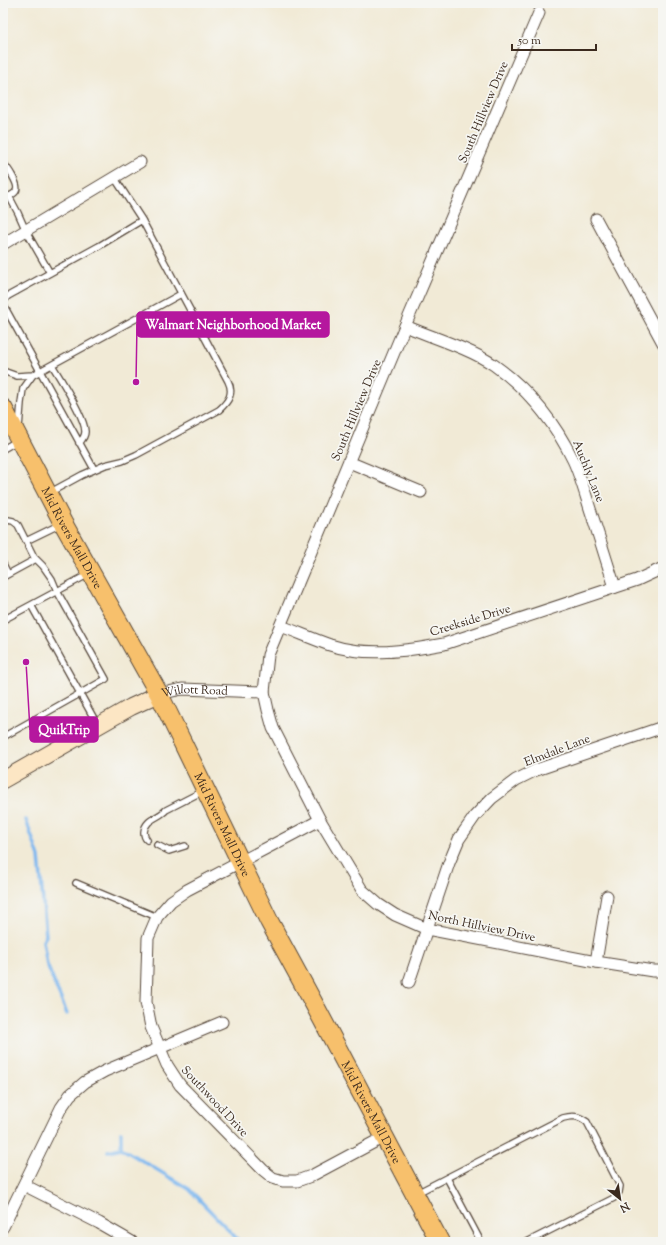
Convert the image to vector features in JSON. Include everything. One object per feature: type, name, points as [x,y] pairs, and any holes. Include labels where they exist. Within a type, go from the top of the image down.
[{"type":"main road","name":"Mid Rivers Mall Drive","points":[[3,408],[47,494],[159,694],[239,862],[269,921],[440,1242]]},
{"type":"main road","name":"Willott Road","points":[[3,779],[131,707],[159,694]]},
{"type":"street","name":"South Hillview Drive","points":[[320,820],[273,728],[264,692],[268,655],[405,326],[539,13]]},
{"type":"street","points":[[3,244],[114,176],[140,162]]},
{"type":"street","points":[[596,219],[663,343]]},
{"type":"street","name":"Auchly Lane","points":[[405,326],[467,351],[493,364],[515,382],[538,406],[559,435],[573,461],[587,498],[615,587]]},
{"type":"street","points":[[349,462],[421,492]]},
{"type":"street","name":"Creekside Drive","points":[[281,626],[331,645],[360,651],[388,652],[411,650],[444,644],[637,580],[663,568]]},
{"type":"street","name":"Willott Road","points":[[159,694],[182,689],[264,692]]},
{"type":"street","name":"Elmdale Lane","points":[[409,982],[449,863],[459,839],[475,816],[492,798],[516,780],[536,770],[663,727]]},
{"type":"street","name":"Southwood Drive","points":[[320,820],[187,890],[170,901],[157,917],[148,938],[146,1002],[151,1027],[167,1065],[180,1086],[263,1170],[273,1178],[283,1181],[297,1181],[311,1176],[384,1137]]},
{"type":"street","name":"North Hillview Drive","points":[[320,820],[362,890],[378,904],[395,915],[427,929],[596,962],[653,971],[663,971]]},
{"type":"street","points":[[596,962],[608,896]]},
{"type":"street","points":[[3,1227],[62,1108],[70,1095],[85,1082],[105,1071],[222,1022]]},
{"type":"street","points":[[24,1185],[99,1223],[132,1242]]},
{"type":"lane","points":[[3,163],[9,170],[17,186],[17,190],[15,192],[3,199]]},
{"type":"lane","points":[[47,494],[105,464],[122,461],[136,455],[219,410],[227,402],[230,394],[231,386],[142,220],[114,176]]},
{"type":"lane","points":[[9,196],[26,231],[50,273]]},
{"type":"lane","points":[[94,469],[39,372],[3,303],[8,296],[113,238],[142,220]]},
{"type":"lane","points":[[3,371],[17,376],[33,375],[181,294]]},
{"type":"lane","points":[[52,365],[82,419],[85,433],[84,438],[79,443]]},
{"type":"lane","points":[[3,449],[19,440],[21,403],[24,389],[33,375]]},
{"type":"lane","points":[[3,523],[8,520],[13,521],[18,525],[36,558],[52,579],[57,591],[106,679],[3,736]]},
{"type":"lane","points":[[26,541],[63,523]]},
{"type":"lane","points":[[3,564],[6,575],[36,558]]},
{"type":"lane","points":[[3,620],[90,572]]},
{"type":"lane","points":[[31,605],[98,726]]},
{"type":"lane","points":[[147,840],[144,836],[146,825],[150,820],[162,814],[166,810],[206,790]]},
{"type":"lane","points":[[157,845],[169,851],[185,846]]},
{"type":"lane","points":[[76,883],[157,917]]},
{"type":"lane","points":[[414,1195],[563,1118],[572,1115],[581,1118],[587,1122],[620,1186],[619,1192],[614,1198],[527,1242]]},
{"type":"lane","points":[[447,1178],[481,1242]]},
{"type":"waterway","points":[[26,820],[39,857],[46,936],[43,941],[47,965],[67,1014]]},
{"type":"waterway","points":[[121,1132],[121,1148]]},
{"type":"waterway","points":[[108,1151],[121,1148],[189,1189],[240,1242]]},
{"type":"place","name":"Walmart Neighborhood Market","points":[[136,382]]},
{"type":"place","name":"QuikTrip","points":[[26,662]]}]
